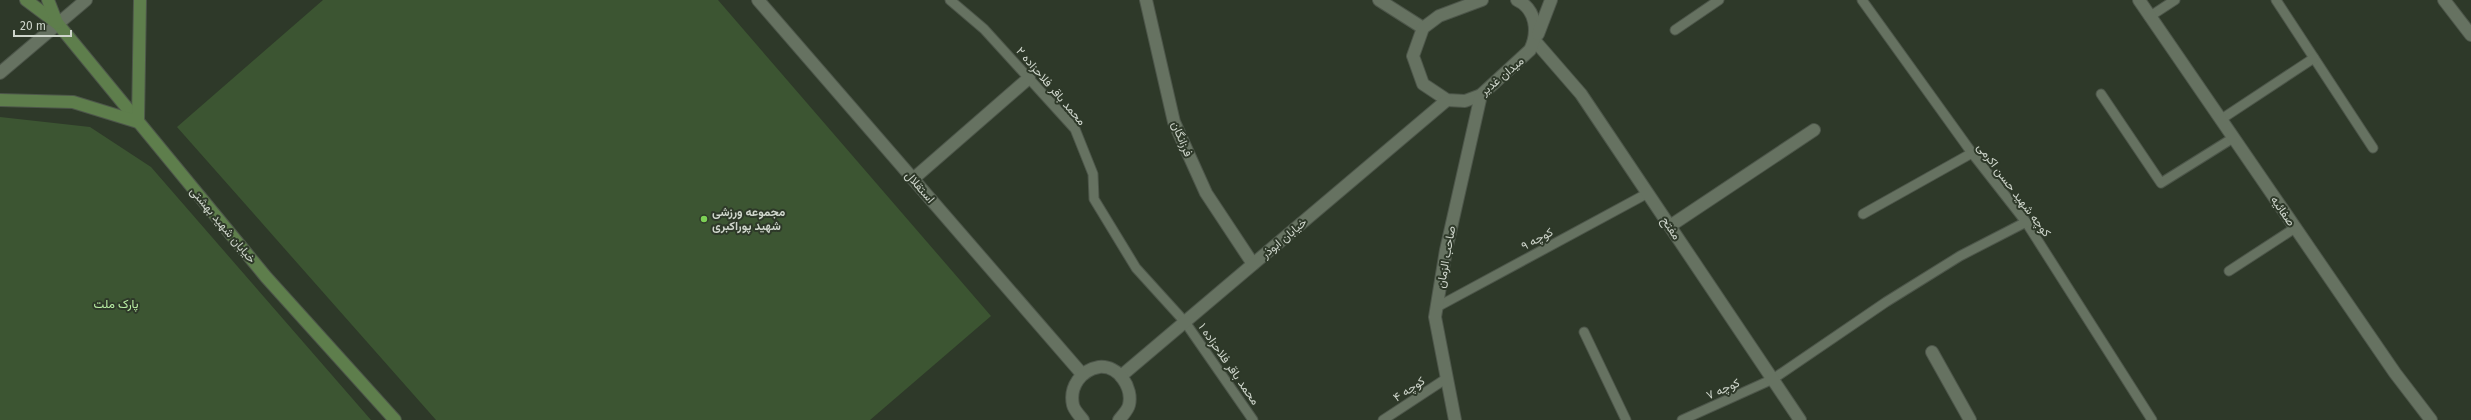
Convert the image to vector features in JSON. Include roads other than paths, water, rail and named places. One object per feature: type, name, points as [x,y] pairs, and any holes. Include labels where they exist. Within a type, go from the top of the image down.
[{"type":"main road","points":[[26,0],[58,24]]},
{"type":"main road","points":[[48,0],[58,24]]},
{"type":"main road","points":[[0,100],[73,102],[138,122],[138,42],[140,0]]},
{"type":"main road","name":"خیابان شهید بهشتی","points":[[58,24],[266,277],[395,420]]},
{"type":"street","points":[[0,73],[86,0]]},
{"type":"street","name":"استقلال","points":[[758,0],[1082,374]]},
{"type":"street","name":"فرزانگان","points":[[1146,0],[1174,122],[1206,193],[1253,264]]},
{"type":"street","points":[[1379,0],[1423,28]]},
{"type":"street","points":[[1447,100],[1423,84],[1413,56],[1423,28],[1438,16],[1482,0]]},
{"type":"street","points":[[1517,0],[1524,4],[1535,21],[1535,41]]},
{"type":"street","name":"میدان غدیر","points":[[1447,100],[1465,101],[1481,95],[1523,58],[1535,41],[1551,0]]},
{"type":"street","name":"صفائیه","points":[[2139,0],[2149,17],[2395,373],[2431,420]]},
{"type":"street","points":[[2444,0],[2471,35]]},
{"type":"street","name":"مفتح","points":[[1535,41],[1581,94],[1800,420]]},
{"type":"street","points":[[913,179],[1029,78]]},
{"type":"street","name":"صاحب الزمان","points":[[1455,420],[1435,317],[1446,250],[1481,95]]},
{"type":"street","name":"خیابان ابوذر","points":[[1121,376],[1447,100]]},
{"type":"street","points":[[1670,226],[1814,130]]},
{"type":"street","points":[[1932,352],[1970,420]]},
{"type":"street","points":[[1079,418],[1073,406],[1073,388],[1082,374],[1101,367],[1118,373],[1129,388],[1129,406],[1121,419]]},
{"type":"lane","name":"محمد باقر فلاحزاده ۲","points":[[950,0],[984,29],[1075,129],[1093,174],[1094,199],[1136,268],[1185,322]]},
{"type":"lane","points":[[1675,30],[1719,0]]},
{"type":"lane","name":"کوچه شهید حسن اکرمی","points":[[1862,0],[1972,153],[2026,222],[2152,420]]},
{"type":"lane","points":[[2149,17],[2175,0]]},
{"type":"lane","points":[[2276,0],[2372,148]]},
{"type":"lane","points":[[2220,120],[2314,58]]},
{"type":"lane","points":[[2101,94],[2161,183],[2233,138]]},
{"type":"lane","points":[[1863,214],[1972,153]]},
{"type":"lane","name":"کوچه ۹","points":[[1437,307],[1648,193]]},
{"type":"lane","name":"کوچه ۷","points":[[1682,420],[1773,379],[1926,277],[1960,256],[2026,222]]},
{"type":"lane","points":[[2229,272],[2295,228]]},
{"type":"lane","name":"محمد باقر فلاحزاده ۱","points":[[1185,322],[1252,420]]},
{"type":"lane","points":[[1584,332],[1626,420]]},
{"type":"lane","name":"کوچه ۴","points":[[1383,420],[1447,378]]},
{"type":"place","name":"مجموعه ورزشی شهید پوراکبری","points":[[704,219]]},
{"type":"park label","name":"پارک ملت","points":[[116,304]]}]
